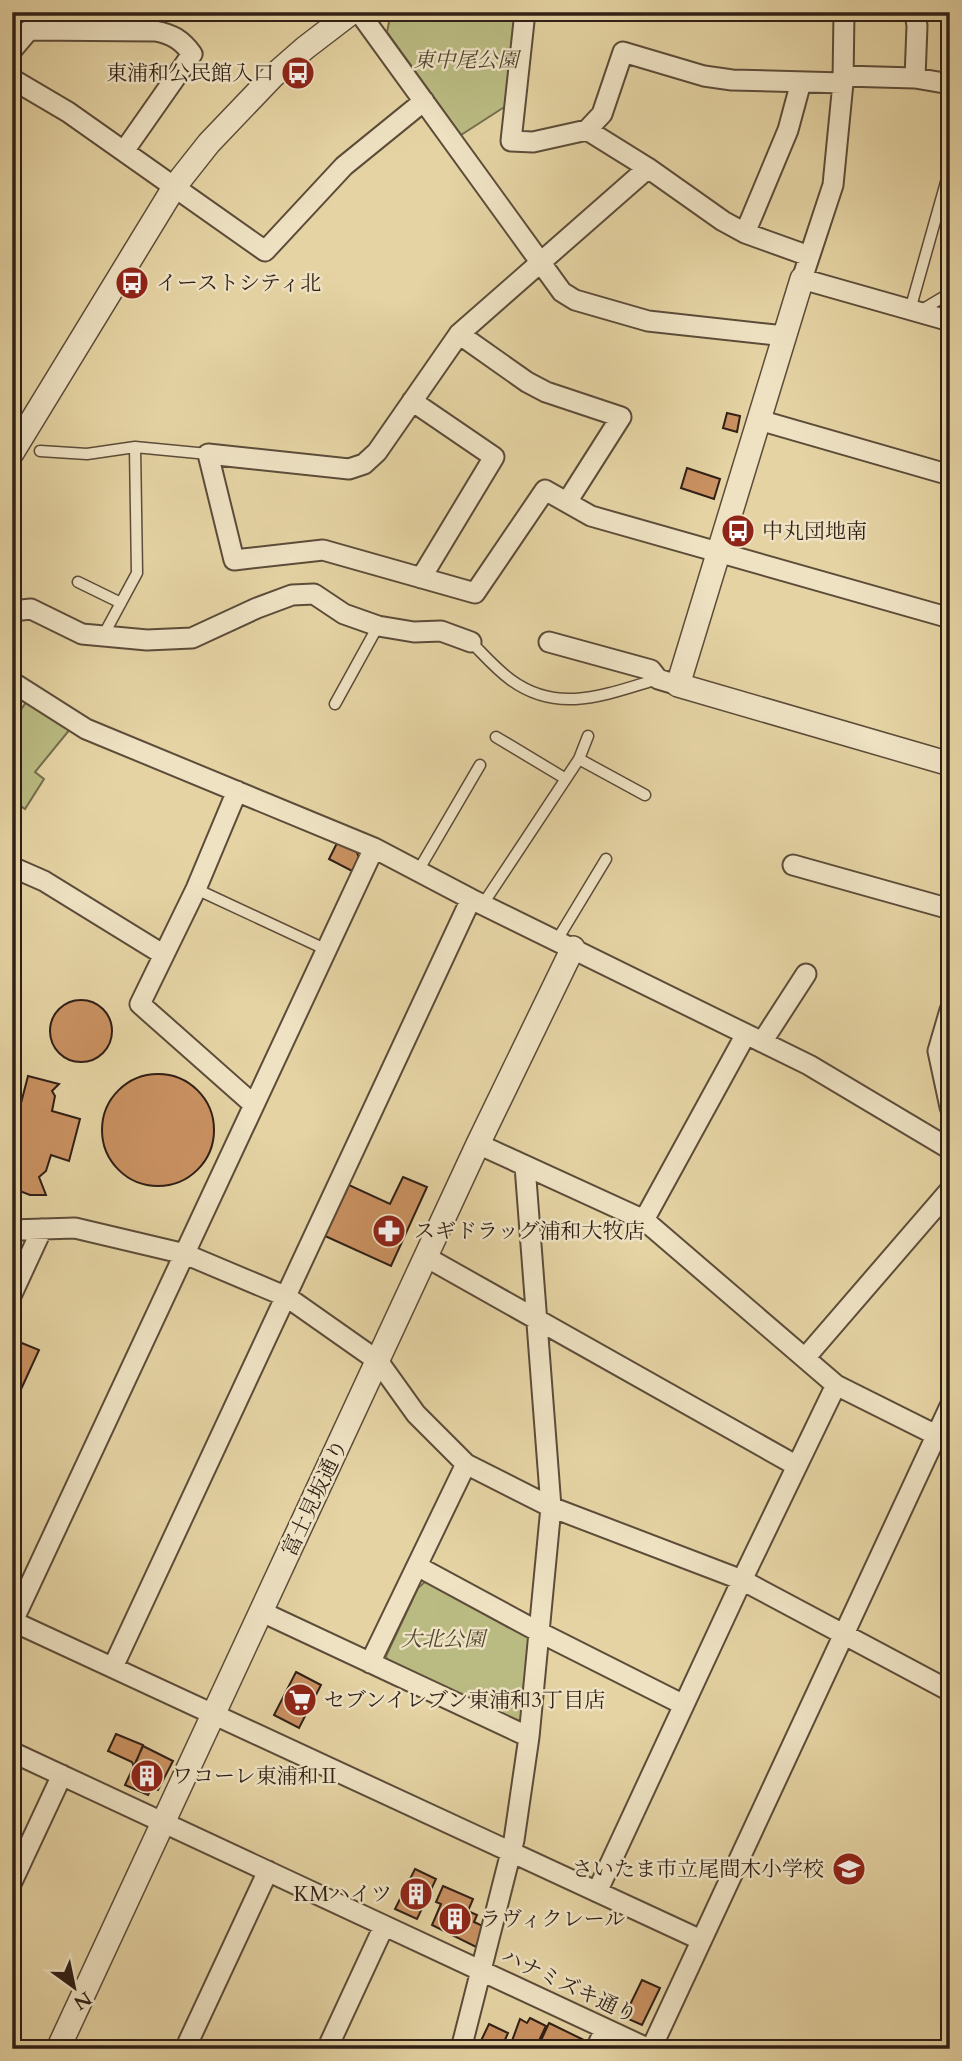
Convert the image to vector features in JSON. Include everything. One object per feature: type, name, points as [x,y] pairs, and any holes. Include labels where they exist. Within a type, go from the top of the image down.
[{"type":"street","points":[[12,453],[175,186],[209,143],[265,84],[305,48],[352,12]]},
{"type":"street","points":[[359,12],[562,292],[575,300],[648,321],[785,336]]},
{"type":"street","points":[[525,12],[511,141],[533,142],[587,130],[602,114],[623,52],[718,78],[801,82],[915,78],[950,84]]},
{"type":"street","points":[[668,682],[719,553],[833,185],[843,79],[844,12]]},
{"type":"street","points":[[915,12],[915,78]]},
{"type":"street","points":[[12,50],[29,30],[155,31],[170,34],[184,43],[192,54],[124,152]]},
{"type":"street","points":[[12,79],[68,112],[265,251],[344,166],[424,101]]},
{"type":"street","points":[[745,233],[788,130],[801,82]]},
{"type":"street","points":[[587,130],[745,233],[809,256]]},
{"type":"street","points":[[649,168],[459,334],[377,452],[364,464],[349,469],[208,454],[234,559],[323,550],[475,593],[545,490],[592,516],[950,618]]},
{"type":"street","points":[[802,279],[950,321]]},
{"type":"street","points":[[459,334],[527,382],[547,392],[621,417],[567,502]]},
{"type":"street","points":[[412,401],[494,457],[421,578]]},
{"type":"street","points":[[760,420],[950,475]]},
{"type":"street","points":[[12,611],[31,609],[82,635],[147,640],[192,638],[280,599],[292,595],[314,594],[344,614],[378,626],[414,632],[441,631],[471,642]]},
{"type":"street","points":[[549,642],[651,670],[668,682],[950,764]]},
{"type":"street","points":[[12,682],[86,729],[374,848],[809,1065],[950,1149]]},
{"type":"street","points":[[237,791],[196,889],[140,1004],[254,1105]]},
{"type":"street","points":[[374,848],[13,1621],[701,1940]]},
{"type":"street","points":[[793,864],[950,909]]},
{"type":"street","points":[[12,867],[44,880],[164,956]]},
{"type":"street","points":[[113,1667],[477,901]]},
{"type":"street","name":"富士見坂通り","points":[[58,2049],[478,1144],[565,944]]},
{"type":"street","points":[[644,1220],[754,1038],[806,974]]},
{"type":"street","points":[[950,1010],[944,1051],[950,1107]]},
{"type":"street","points":[[478,1144],[644,1220],[836,1385],[943,1439]]},
{"type":"street","points":[[461,2049],[512,1854],[529,1737],[551,1507],[539,1321],[525,1166]]},
{"type":"street","points":[[805,1358],[950,1190]]},
{"type":"street","points":[[12,1230],[75,1228],[184,1254],[287,1297],[377,1361],[416,1414],[466,1464],[551,1507],[742,1580],[843,1636],[947,1684]]},
{"type":"street","points":[[12,1294],[42,1229]]},
{"type":"street","points":[[426,1257],[797,1466]]},
{"type":"street","points":[[597,1892],[836,1385]]},
{"type":"street","points":[[650,2049],[843,1636],[943,1439],[950,1406]]},
{"type":"street","points":[[370,1663],[466,1464]]},
{"type":"street","points":[[417,1566],[539,1632],[684,1705]]},
{"type":"street","points":[[262,1612],[529,1737]]},
{"type":"street","name":"ハナミズキ通り","points":[[12,1752],[650,2049]]},
{"type":"street","points":[[12,1882],[62,1775]]},
{"type":"street","points":[[185,2049],[268,1871]]},
{"type":"street","points":[[327,2049],[384,1926]]},
{"type":"street","points":[[596,2049],[605,2029]]},
{"type":"lane","points":[[914,311],[950,168]]},
{"type":"lane","points":[[914,311],[950,293]]},
{"type":"lane","points":[[103,636],[137,573],[135,447]]},
{"type":"lane","points":[[40,451],[87,454],[135,447],[208,454]]},
{"type":"lane","points":[[78,582],[121,603]]},
{"type":"lane","points":[[335,704],[378,626]]},
{"type":"lane","points":[[471,642],[511,680],[541,696],[566,701],[668,682]]},
{"type":"lane","points":[[477,901],[566,779],[579,759],[588,736]]},
{"type":"lane","points":[[496,737],[566,779]]},
{"type":"lane","points":[[579,759],[645,795]]},
{"type":"lane","points":[[418,871],[480,765]]},
{"type":"lane","points":[[565,944],[606,859]]},
{"type":"lane","points":[[196,889],[327,950]]},
{"type":"green space","name":"東中尾公園","points":[[391,12],[519,12],[509,104],[461,135],[387,32]]},
{"type":"green space","points":[[27,701],[71,728],[35,772],[44,779],[25,809],[12,800],[12,722]]},
{"type":"green space","name":"大北公園","points":[[427,1580],[530,1635],[524,1718],[519,1723],[388,1663],[386,1656],[418,1588]]},
{"type":"building","points":[[727,413],[740,416],[737,432],[723,428]]},
{"type":"building","points":[[687,468],[720,479],[714,499],[681,488]]},
{"type":"building","points":[[338,841],[356,850],[359,858],[352,871],[329,859]]},
{"type":"building","points":[[75,1000],[87,1000],[103,1009],[110,1019],[110,1043],[103,1053],[87,1062],[75,1062],[64,1057],[55,1048],[50,1037],[50,1025],[55,1014],[64,1005]]},
{"type":"building","points":[[158,1074],[179,1078],[198,1090],[210,1109],[214,1130],[210,1151],[198,1170],[179,1182],[158,1186],[137,1182],[118,1170],[106,1151],[102,1130],[106,1109],[118,1090],[137,1078]]},
{"type":"building","points":[[28,1076],[59,1084],[52,1091],[55,1096],[52,1111],[80,1119],[69,1161],[51,1155],[46,1171],[39,1177],[46,1195],[30,1195],[17,1190],[12,1184],[12,1138]]},
{"type":"building","points":[[403,1177],[427,1187],[391,1266],[325,1236],[349,1185],[390,1204]]},
{"type":"building","points":[[12,1339],[39,1350],[12,1409]]},
{"type":"building","points":[[296,1672],[321,1685],[299,1728],[274,1715]]},
{"type":"building","points":[[116,1734],[143,1745],[134,1767],[132,1762],[108,1751]]},
{"type":"building","name":"ワコーレ東浦和Ⅱ","points":[[143,1746],[173,1761],[158,1790],[152,1787],[148,1795],[125,1785]]},
{"type":"building","name":"KMハイツ","points":[[415,1869],[436,1879],[417,1919],[395,1909]]},
{"type":"building","name":"ラヴィクレール","points":[[443,1886],[473,1899],[468,1911],[477,1915],[474,1922],[485,1927],[476,1947],[432,1925],[441,1904],[436,1902]]},
{"type":"building","points":[[642,1980],[660,1988],[642,2025],[624,2017]]},
{"type":"building","points":[[530,2018],[546,2026],[535,2049],[509,2049],[520,2019],[527,2023]]},
{"type":"building","points":[[549,2023],[588,2042],[585,2049],[537,2049]]},
{"type":"building","points":[[489,2024],[508,2033],[501,2049],[478,2047]]},
{"type":"place","name":"東浦和公民館入口","points":[[298,73]]},
{"type":"place","name":"イーストシティ北","points":[[132,283]]},
{"type":"place","name":"中丸団地南","points":[[738,531]]},
{"type":"place","name":"スギドラッグ浦和大牧店","points":[[389,1231]]},
{"type":"place","name":"セブンイレブン東浦和3丁目店","points":[[300,1700]]},
{"type":"place","name":"ワコーレ東浦和Ⅱ","points":[[147,1776]]},
{"type":"place","name":"さいたま市立尾間木小学校","points":[[849,1869]]},
{"type":"place","name":"KMハイツ","points":[[416,1894]]},
{"type":"place","name":"ラヴィクレール","points":[[455,1919]]}]
